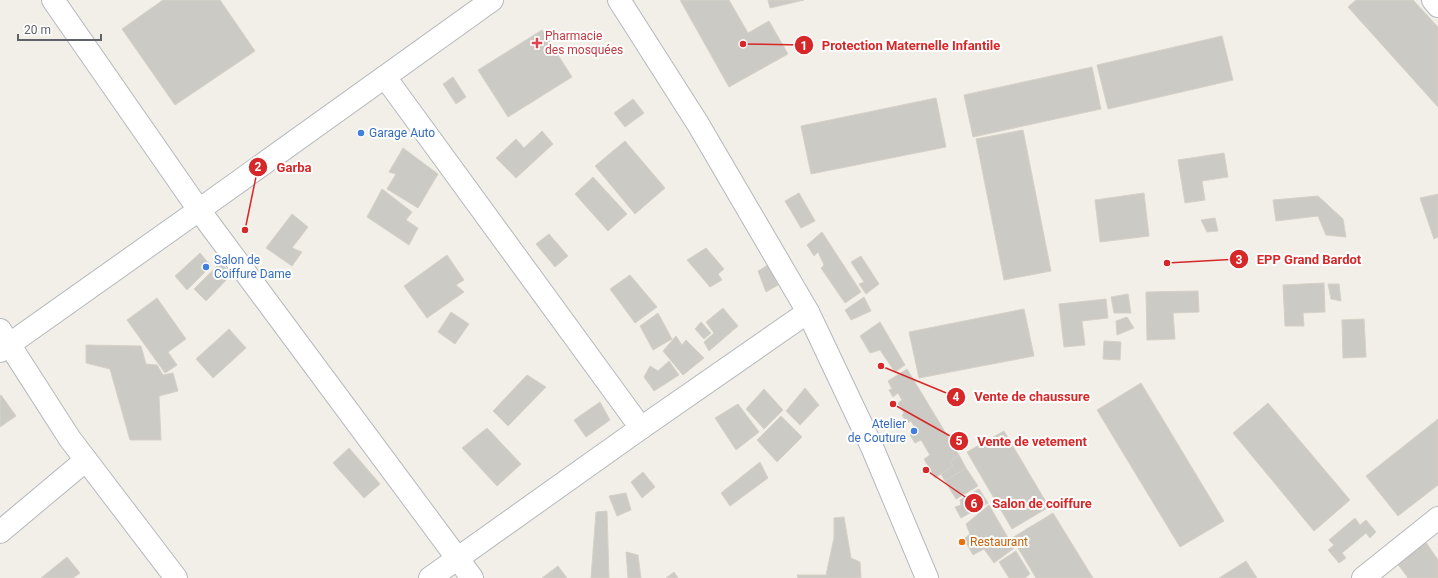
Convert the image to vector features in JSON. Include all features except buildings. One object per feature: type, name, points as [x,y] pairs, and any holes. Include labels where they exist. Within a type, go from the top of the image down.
[{"type":"street","points":[[53,0],[199,210],[472,578]]},
{"type":"street","points":[[176,578],[70,439],[3,342],[199,210],[492,0]]},
{"type":"street","points":[[619,0],[698,124],[808,312],[872,447],[927,578]]},
{"type":"street","points":[[1433,0],[1438,6]]},
{"type":"street","points":[[385,76],[641,428]]},
{"type":"street","points":[[430,578],[641,428],[808,312]]},
{"type":"street","points":[[0,532],[86,460]]},
{"type":"street","points":[[1363,578],[1438,518]]},
{"type":"place","name":"Pharmacie des mosquées","points":[[537,43]]},
{"type":"place","name":"Protection Maternelle Infantile","points":[[743,44]]},
{"type":"place","name":"Garage Auto","points":[[361,133]]},
{"type":"place","name":"Garba","points":[[245,230]]},
{"type":"place","name":"EPP Grand Bardot","points":[[1167,263]]},
{"type":"place","name":"Salon de Coiffure Dame","points":[[206,267]]},
{"type":"place","name":"Vente de chaussure","points":[[881,366]]},
{"type":"place","name":"Vente de vetement","points":[[893,404]]},
{"type":"place","name":"Atelier de Couture","points":[[914,431]]},
{"type":"place","name":"Salon de coiffure","points":[[926,470]]},
{"type":"place","name":"Restaurant","points":[[962,542]]}]
